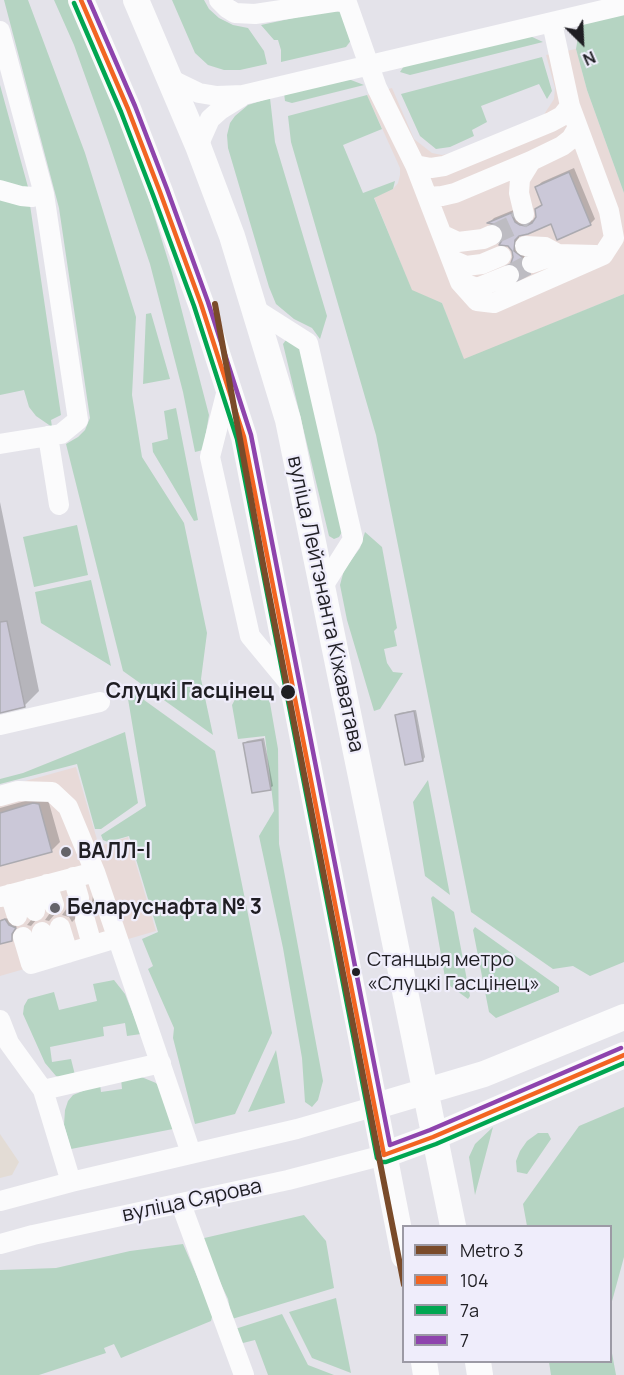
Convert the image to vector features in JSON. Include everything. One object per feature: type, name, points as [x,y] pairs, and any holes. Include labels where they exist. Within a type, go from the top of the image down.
[{"type":"main road","points":[[81,0],[128,109],[160,192],[201,304],[244,437],[373,1107],[402,1246]]},
{"type":"main road","name":"вуліца Лейтэнанта Кіжаватава","points":[[136,0],[198,146],[232,236],[288,420],[453,1225]]},
{"type":"main road","points":[[373,1107],[484,1074],[624,1017]]},
{"type":"main road","points":[[384,1155],[433,1137],[624,1055]]},
{"type":"street","points":[[219,0],[235,13],[255,14],[346,0],[377,88],[415,165],[460,282],[477,302],[494,303],[603,255],[614,238],[609,212],[570,106],[552,23]]},
{"type":"street","points":[[170,79],[200,93],[217,96],[243,96],[624,5]]},
{"type":"street","points":[[0,31],[44,194],[78,420],[61,434],[0,444]]},
{"type":"street","points":[[198,146],[210,119],[243,96]]},
{"type":"street","points":[[415,165],[431,168],[444,166],[551,122],[562,116],[570,106]]},
{"type":"street","points":[[428,196],[455,193],[531,161],[562,146],[571,139],[577,129]]},
{"type":"street","points":[[524,214],[519,193],[520,179],[531,161]]},
{"type":"street","points":[[0,190],[32,197],[44,194]]},
{"type":"street","points":[[442,236],[458,242],[483,239],[492,235]]},
{"type":"street","points":[[529,255],[545,247],[558,254],[603,255]]},
{"type":"street","points":[[452,260],[466,266],[482,264],[501,256]]},
{"type":"street","points":[[460,282],[477,288],[510,274]]},
{"type":"street","points":[[253,308],[308,343],[353,539],[322,588]]},
{"type":"street","points":[[228,386],[210,457],[250,636],[294,688]]},
{"type":"street","points":[[48,436],[59,505]]},
{"type":"street","points":[[0,725],[100,702]]},
{"type":"street","points":[[0,796],[18,791],[52,792],[68,807],[95,872],[192,1153]]},
{"type":"street","points":[[22,891],[95,872]]},
{"type":"street","points":[[73,877],[79,898]]},
{"type":"street","points":[[22,891],[35,911],[22,891]]},
{"type":"street","points":[[85,920],[93,945]]},
{"type":"street","points":[[59,955],[42,932],[31,964],[117,938]]},
{"type":"street","points":[[0,1020],[9,1042],[43,1090],[71,1182]]},
{"type":"street","points":[[43,1090],[161,1063]]},
{"type":"street","points":[[0,1201],[297,1129],[373,1107]]},
{"type":"street","name":"вуліца Сярова","points":[[0,1244],[310,1175],[384,1155]]},
{"type":"street","points":[[181,1204],[244,1375]]},
{"type":"shaded area","points":[[576,49],[587,90],[624,193],[624,294],[464,360],[442,303],[412,291],[374,197],[393,189],[398,183],[400,168],[367,95],[392,88],[414,139],[432,153],[442,155],[543,116],[554,99],[555,88],[546,55]]},
{"type":"shaded area","points":[[76,767],[98,843],[103,845],[128,837],[156,931],[0,976],[0,788]]},
{"type":"shaded area","points":[[0,1134],[19,1162],[12,1175],[0,1178]]},
{"type":"green space","points":[[4,0],[28,0],[85,153],[136,317],[132,395],[142,457],[184,523],[207,633],[201,679],[213,735],[123,671],[66,444],[85,430],[90,418],[59,208]]},
{"type":"green space","points":[[54,0],[76,0],[146,189],[172,273],[209,415],[203,450],[195,452],[183,392],[150,264],[74,45]]},
{"type":"green space","points":[[172,0],[204,0],[209,9],[219,18],[233,25],[248,28],[264,51],[267,64],[240,70],[224,70],[208,65],[195,53]]},
{"type":"green space","points":[[331,10],[340,12],[348,18],[352,39],[346,47],[281,62],[278,40],[274,40],[261,25]]},
{"type":"green space","points":[[624,11],[624,193],[587,90],[576,49],[579,31],[584,23]]},
{"type":"green space","points":[[530,36],[543,42],[410,75],[400,72],[404,66]]},
{"type":"green space","points":[[542,57],[552,91],[547,99],[539,84],[481,106],[487,122],[472,130],[474,136],[450,147],[436,149],[420,136],[401,94]]},
{"type":"green space","points":[[339,80],[351,80],[364,85],[292,103],[285,101],[284,93]]},
{"type":"green space","points":[[0,85],[28,187],[20,189],[0,181]]},
{"type":"green space","points":[[367,95],[382,129],[343,145],[363,193],[395,181],[393,189],[374,198],[412,290],[442,303],[464,359],[624,294],[624,962],[590,976],[573,966],[553,969],[471,912],[376,435],[291,142],[288,116]]},
{"type":"green space","points":[[270,98],[275,142],[327,316],[320,339],[312,328],[294,319],[276,304],[228,148],[227,135],[230,123],[235,116],[248,105]]},
{"type":"green space","points":[[0,197],[30,205],[61,415],[51,420],[52,427],[36,416],[29,407],[24,390],[0,395]]},
{"type":"green space","points":[[151,313],[170,379],[143,384],[146,314]]},
{"type":"green space","points":[[286,340],[298,341],[342,532],[334,539],[329,536],[283,344]]},
{"type":"green space","points":[[176,408],[198,520],[194,521],[153,452],[152,443],[168,439],[164,411]]},
{"type":"green space","points":[[77,525],[88,575],[34,587],[23,537]]},
{"type":"green space","points":[[365,532],[382,547],[397,628],[394,631],[397,646],[384,649],[387,663],[393,672],[403,673],[380,709],[374,711],[347,620],[340,585],[344,570],[360,548]]},
{"type":"green space","points":[[91,580],[111,666],[41,623],[35,592]]},
{"type":"green space","points":[[267,686],[278,749],[279,844],[323,1081],[318,1100],[312,1107],[305,1102],[302,1058],[283,948],[259,836],[274,811],[265,736],[238,739],[232,705],[239,692]]},
{"type":"green space","points":[[126,687],[215,751],[272,1033],[235,1114],[195,1124],[173,1038],[174,1028],[148,969],[153,966],[142,939],[158,932],[129,836],[108,842],[103,840],[101,835],[146,806]]},
{"type":"green space","points":[[125,732],[138,803],[101,829],[95,829],[77,764],[0,784],[0,779],[23,773]]},
{"type":"green space","points":[[428,780],[450,895],[425,876],[413,802]]},
{"type":"green space","points":[[433,896],[454,912],[470,996],[468,999],[446,983],[431,898]]},
{"type":"green space","points":[[475,927],[559,987],[559,992],[496,1018],[489,1012],[473,930]]},
{"type":"green space","points":[[114,980],[125,994],[141,1034],[127,1036],[125,1023],[103,1027],[104,1036],[50,1047],[52,1062],[71,1059],[75,1075],[62,1078],[56,1076],[45,1063],[23,1014],[28,999],[54,992],[59,1010],[97,1001],[93,984]]},
{"type":"green space","points":[[276,1050],[285,1103],[248,1112]]},
{"type":"green space","points":[[139,1076],[156,1083],[163,1092],[173,1129],[71,1149],[64,1125],[65,1110],[73,1095],[100,1084],[101,1092],[122,1089],[121,1079]]},
{"type":"green space","points":[[624,1107],[624,1257],[612,1301],[612,1225],[527,1225],[523,1204],[579,1126]]},
{"type":"green space","points":[[493,1127],[475,1195],[469,1157],[475,1144]]},
{"type":"green space","points":[[538,1133],[548,1133],[551,1139],[527,1174],[517,1172],[516,1161],[520,1151],[527,1141]]},
{"type":"green space","points":[[304,1215],[326,1241],[334,1288],[232,1319],[228,1299],[200,1239]]},
{"type":"green space","points":[[183,1244],[213,1313],[211,1321],[121,1358],[114,1344],[104,1348],[106,1353],[39,1375],[0,1375],[0,1270],[56,1268],[130,1251]]},
{"type":"green space","points":[[336,1298],[351,1373],[312,1358],[289,1312]]},
{"type":"green space","points":[[282,1314],[308,1365],[334,1375],[268,1375],[255,1340],[243,1343],[238,1339],[235,1329]]},
{"type":"green space","points":[[612,1353],[616,1375],[551,1375],[549,1363],[612,1363]]},
{"type":"building","points":[[569,172],[591,225],[557,240],[551,224],[519,236],[515,240],[514,251],[522,257],[521,267],[528,274],[521,277],[520,270],[511,263],[512,251],[508,246],[499,245],[504,237],[503,230],[499,225],[487,223],[511,213],[515,222],[520,225],[526,226],[532,223],[536,217],[535,209],[542,205],[535,187]]},
{"type":"building","points":[[7,621],[25,707],[0,713],[0,622]]},
{"type":"building","points":[[414,711],[423,761],[405,765],[395,715]]},
{"type":"building","points":[[262,740],[271,790],[252,793],[243,743]]},
{"type":"building","points":[[33,803],[39,804],[52,852],[0,866],[0,813]]},
{"type":"building","points":[[5,919],[9,925],[16,928],[12,934],[12,941],[0,944],[0,921]]},
{"type":"tunnel","points":[[492,235],[516,224],[524,214]]},
{"type":"tunnel","points":[[509,275],[532,263]]},
{"type":"metro line","name":"3","points":[[215,304],[264,569],[402,1275]]},
{"type":"transit line","name":"104","points":[[81,0],[128,109],[160,192],[201,304],[244,437],[384,1155],[433,1137],[624,1055]]},
{"type":"transit line","name":"7","points":[[89,0],[135,106],[167,189],[208,302],[251,435],[390,1145],[621,1048]]},
{"type":"transit line","name":"7а","points":[[74,3],[121,112],[153,195],[194,306],[237,439],[377,1158],[381,1162],[386,1162],[436,1144],[624,1063]]},
{"type":"place","name":"Слуцкі Гасцінец","points":[[288,692]]},
{"type":"place","name":"ВАЛЛ-І","points":[[66,852]]},
{"type":"place","name":"Беларуснафта № 3","points":[[55,908]]},
{"type":"place","name":"Станцыя метро «Слуцкі Гасцінец»","points":[[356,972]]}]
